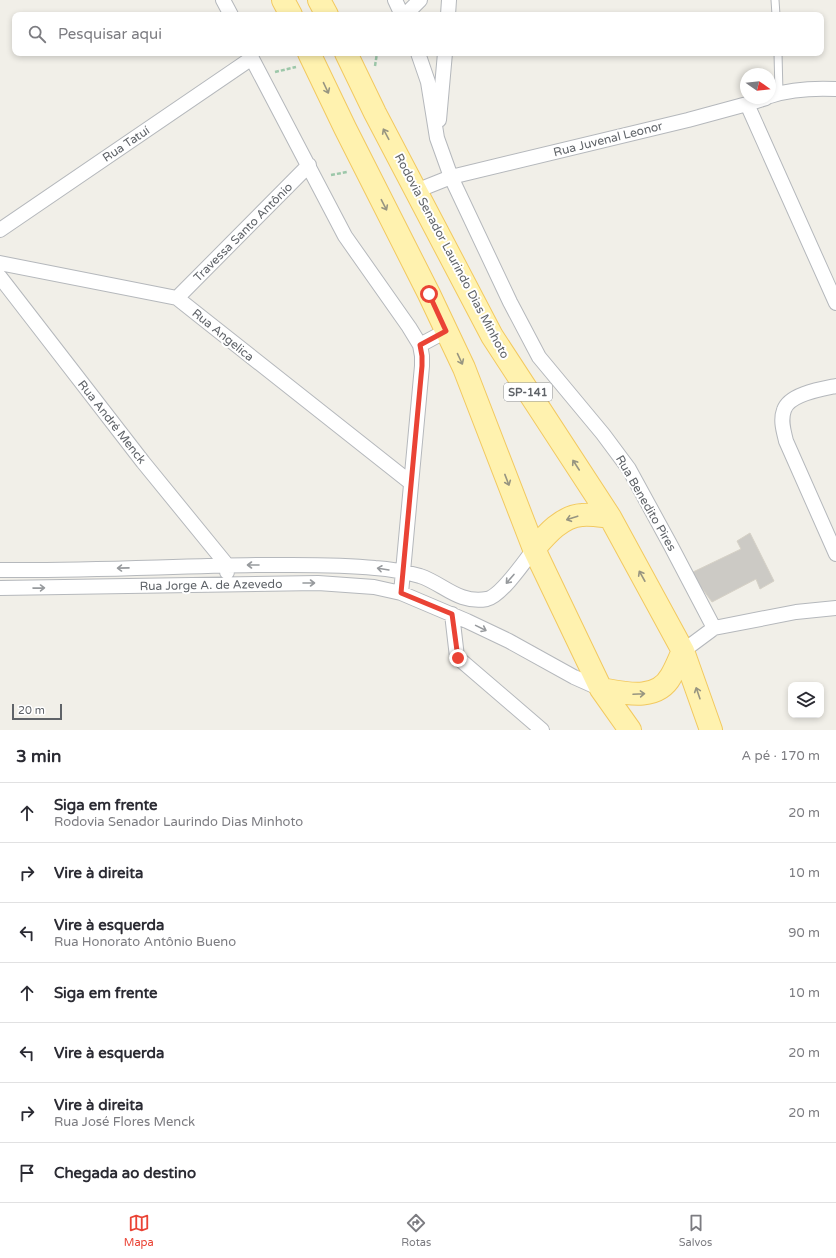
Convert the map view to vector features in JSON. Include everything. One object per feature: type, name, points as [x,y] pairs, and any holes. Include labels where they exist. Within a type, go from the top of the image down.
[{"type":"main road","points":[[284,0],[290,12]]},
{"type":"main road","points":[[319,0],[325,12]]},
{"type":"main road","name":"Rodovia Senador Laurindo Dias Minhoto","points":[[347,56],[375,114],[492,336],[610,517],[683,651],[711,730]]},
{"type":"main road","points":[[312,58],[464,368],[534,549],[601,689],[630,730]]},
{"type":"main road","points":[[534,549],[545,536],[564,520],[581,515],[610,517]]},
{"type":"main road","points":[[601,689],[631,694],[647,693],[659,688],[671,678],[683,651]]},
{"type":"street","points":[[223,0],[229,12]]},
{"type":"street","points":[[395,0],[401,12]]},
{"type":"street","points":[[408,12],[420,0]]},
{"type":"street","points":[[448,12],[449,0]]},
{"type":"street","points":[[251,56],[345,236],[420,345],[422,366],[401,593]]},
{"type":"street","name":"Rua Tatuí","points":[[0,230],[251,56]]},
{"type":"street","name":"Rua Benedito Pires","points":[[419,56],[428,82],[437,138],[450,177],[510,302],[539,357],[603,434],[629,469],[714,628]]},
{"type":"street","points":[[437,138],[445,56]]},
{"type":"street","points":[[776,95],[815,88],[836,89]]},
{"type":"street","points":[[747,104],[836,303]]},
{"type":"street","name":"Rua Juvenal Leonor","points":[[450,177],[747,104]]},
{"type":"street","name":"Travessa Santo Antônio","points":[[177,298],[309,165]]},
{"type":"street","points":[[416,191],[450,177]]},
{"type":"street","name":"Rua Angelica","points":[[0,263],[177,298],[411,483]]},
{"type":"street","name":"Rua André Menck","points":[[0,277],[144,462],[227,565]]},
{"type":"street","points":[[420,345],[446,331]]},
{"type":"street","points":[[836,386],[810,392],[793,399],[784,410],[782,424],[786,442],[836,554]]},
{"type":"street","name":"Rua Jorge A. de Azevedo","points":[[0,570],[227,565],[334,565],[376,568],[421,576],[456,595],[474,600],[489,598],[498,592],[512,578],[534,549]]},
{"type":"street","points":[[227,565],[228,584]]},
{"type":"street","name":"Rua Jorge A. de Azevedo","points":[[0,588],[318,583],[374,587],[401,593],[452,614],[509,641],[574,677],[601,689]]},
{"type":"street","points":[[683,651],[714,628],[796,612],[836,608]]},
{"type":"street","points":[[452,614],[458,658],[542,730]]},
{"type":"lane","points":[[775,0],[776,12]]},
{"type":"lane","points":[[776,81],[778,56]]},
{"type":"path","points":[[261,74],[312,58]]},
{"type":"path","points":[[314,178],[366,169]]},
{"type":"building","points":[[750,533],[774,581],[760,589],[756,579],[712,602],[691,573],[741,549],[737,541]]},
{"type":"route","points":[[429,294],[446,331],[420,345],[422,366],[401,593],[452,614],[458,658]]}]
